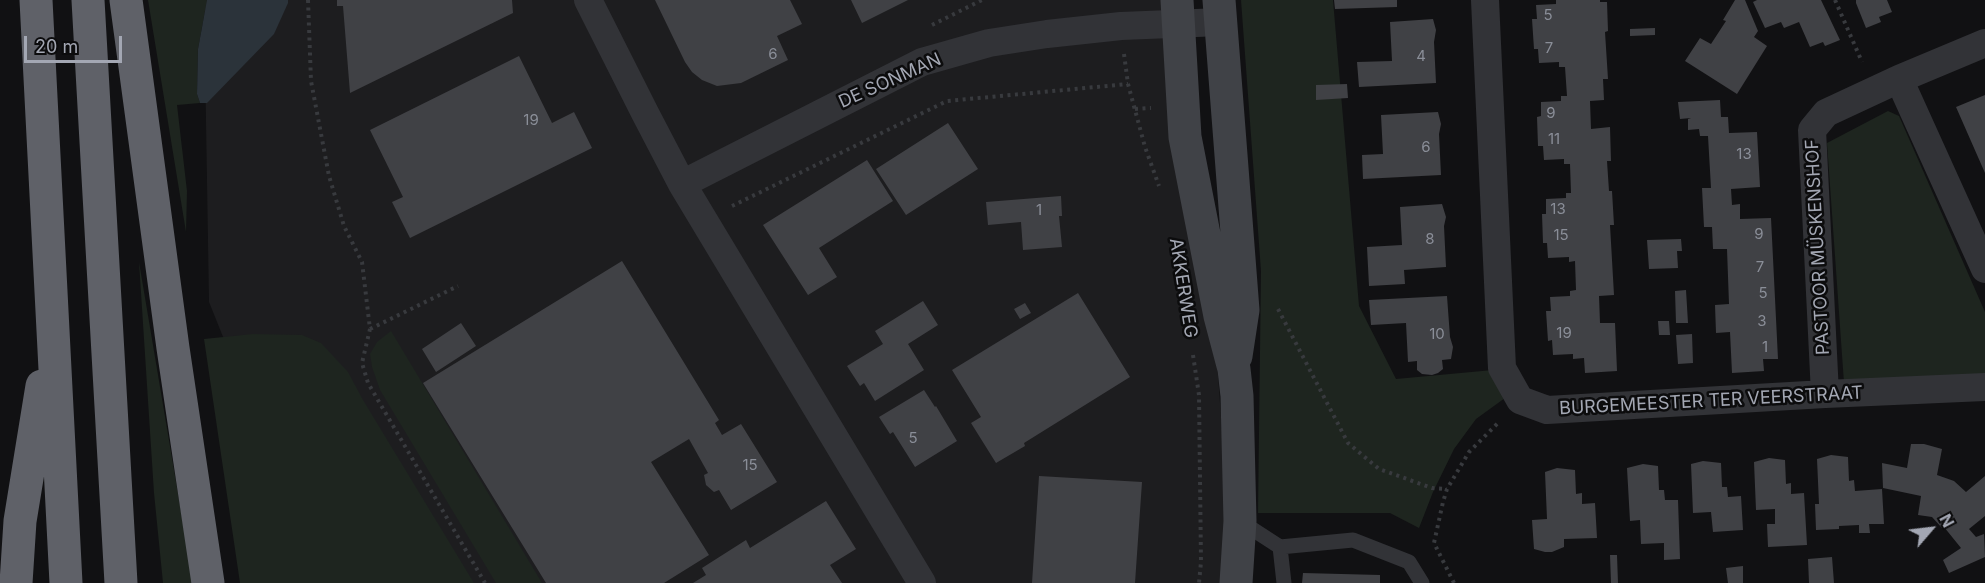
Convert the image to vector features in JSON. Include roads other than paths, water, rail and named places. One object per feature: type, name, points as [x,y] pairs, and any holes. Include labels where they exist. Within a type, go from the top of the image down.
[{"type":"highway","points":[[36,0],[66,583]]},
{"type":"highway","points":[[88,0],[121,583]]},
{"type":"highway","points":[[126,0],[171,336],[208,583]]},
{"type":"highway","points":[[16,583],[20,520],[52,325]]},
{"type":"main road","name":"AKKERWEG","points":[[1220,11],[1243,310],[1234,369],[1240,521],[1236,583]]},
{"type":"main road","name":"AKKERWEG","points":[[1177,12],[1185,137],[1220,316],[1234,369]]},
{"type":"street","points":[[588,0],[682,184],[922,583]]},
{"type":"street","name":"BURGEMEESTER TER VEERSTRAAT","points":[[1485,0],[1502,368],[1520,400],[1547,410],[1985,387]]},
{"type":"street","name":"DE SONMAN","points":[[682,184],[922,62],[989,43],[1121,26],[1177,12],[1220,11]]},
{"type":"street","name":"PASTOOR MÜSKENSHOF","points":[[1825,394],[1812,130],[1826,113],[1985,43]]},
{"type":"street","points":[[1887,85],[1985,269]]},
{"type":"lane","points":[[1240,521],[1280,547],[1353,540],[1409,562],[1422,583]]},
{"type":"lane","points":[[1280,547],[1284,583]]}]
